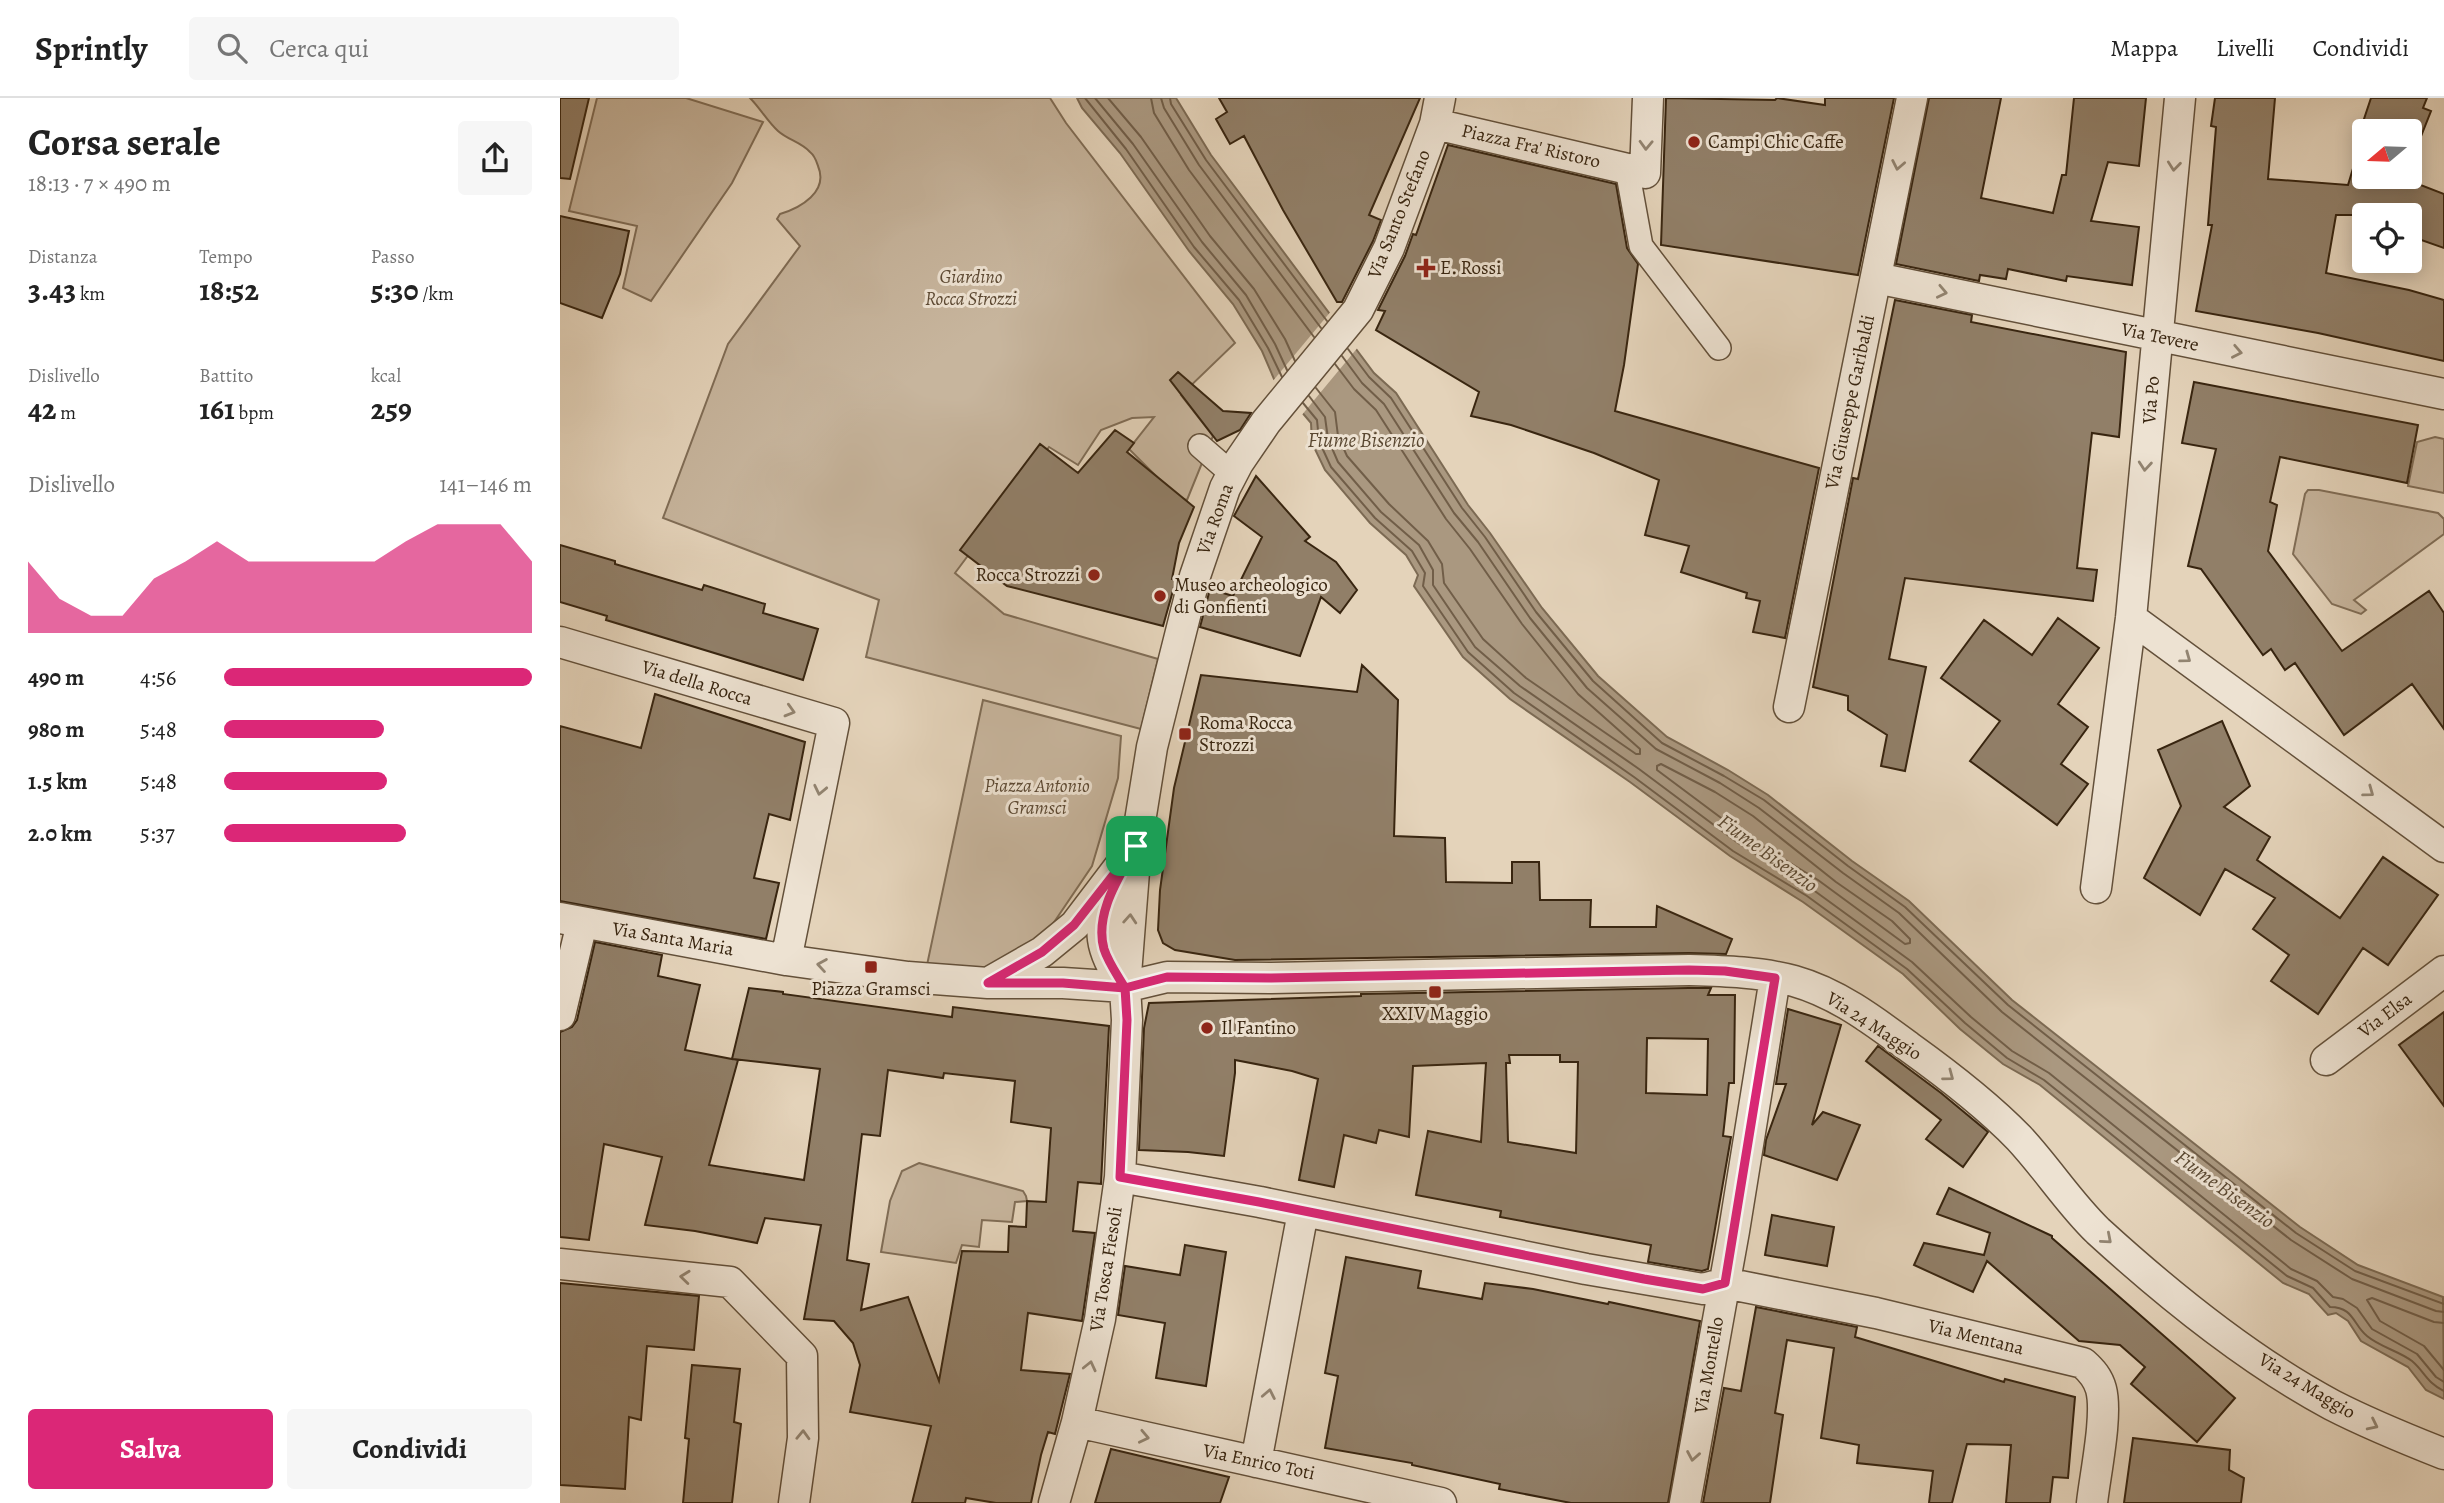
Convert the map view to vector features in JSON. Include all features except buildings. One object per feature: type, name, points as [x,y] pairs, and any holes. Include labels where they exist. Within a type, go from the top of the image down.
[{"type":"street","name":"Piazza Fra' Ristoro","points":[[1438,111],[1645,173],[1648,98]]},
{"type":"street","name":"Via Giuseppe Garibaldi","points":[[1789,707],[1912,98]]},
{"type":"street","name":"Via Po","points":[[2096,888],[2131,618],[2180,98]]},
{"type":"street","name":"Via Santo Stefano","points":[[1266,422],[1358,310],[1389,248],[1438,111]]},
{"type":"street","name":"Piazza Fra' Ristoro","points":[[1627,169],[1642,246],[1718,348]]},
{"type":"street","name":"Via Tevere","points":[[1876,278],[2444,394]]},
{"type":"street","name":"Via Roma","points":[[1136,846],[1152,747],[1195,576],[1225,488],[1266,422]]},
{"type":"street","points":[[1200,446],[1232,474]]},
{"type":"street","points":[[2131,618],[2444,847]]},
{"type":"street","name":"Via della Rocca","points":[[560,642],[834,723],[786,960]]},
{"type":"street","points":[[988,983],[1042,952],[1074,925],[1136,846]]},
{"type":"street","points":[[1125,988],[1105,952],[1101,927],[1112,891],[1136,846]]},
{"type":"street","points":[[560,1015],[571,920]]},
{"type":"street","name":"Via Santa Maria","points":[[571,920],[786,960]]},
{"type":"street","points":[[786,960],[908,977],[1125,988]]},
{"type":"street","name":"Via 24 Maggio","points":[[1125,988],[1146,981],[1177,977],[1271,978],[1689,970],[1735,972],[1812,987],[1871,1019],[1955,1080],[2018,1137],[2096,1229],[2204,1320],[2330,1404],[2380,1429],[2444,1454]]},
{"type":"street","name":"Via Elsa","points":[[2326,1060],[2444,971]]},
{"type":"street","name":"Via Montello","points":[[1685,1503],[1725,1283],[1775,978]]},
{"type":"street","name":"Via Tosca Fiesoli","points":[[1054,1503],[1077,1422],[1100,1319],[1120,1177],[1127,1020],[1125,988]]},
{"type":"street","name":"Via Mentana","points":[[1120,1177],[1586,1269],[1703,1289],[1725,1283],[1876,1313],[2083,1363],[2099,1382],[2104,1407],[2092,1503]]},
{"type":"street","points":[[1256,1462],[1303,1212]]},
{"type":"street","points":[[560,1264],[730,1282],[802,1356],[803,1438],[794,1503]]},
{"type":"street","name":"Via Enrico Toti","points":[[1077,1422],[1441,1503]]},
{"type":"green space","points":[[597,98],[686,98],[763,122],[732,183],[651,301],[623,288],[637,226],[569,211]]},
{"type":"green space","name":"Giardino Rocca Strozzi","points":[[750,98],[1050,98],[1066,123],[1235,343],[1181,395],[1213,436],[1187,500],[1178,498],[1129,449],[1154,417],[1132,418],[1101,430],[1078,465],[1049,447],[955,573],[1004,614],[1158,659],[1141,729],[866,657],[879,600],[663,518],[728,344],[800,246],[777,219],[780,214],[811,198],[820,184],[817,162],[813,155],[778,131]]},
{"type":"green space","points":[[2435,437],[2444,439],[2444,493],[2408,486],[2417,442]]},
{"type":"green space","points":[[2308,490],[2438,513],[2444,519],[2444,534],[2354,600],[2366,610],[2361,614],[2332,604],[2293,554]]},
{"type":"green space","name":"Piazza Antonio Gramsci","points":[[983,700],[1121,736],[1118,778],[1092,866],[1042,940],[989,970],[927,965]]},
{"type":"green space","points":[[919,1163],[1023,1191],[1027,1201],[1015,1202],[1012,1222],[982,1220],[979,1247],[962,1245],[956,1263],[881,1252],[890,1201],[902,1171]]},
{"type":"water","name":"Fiume Bisenzio","points":[[1077,98],[1176,98],[1211,155],[1374,373],[1396,393],[1468,505],[1542,608],[1598,676],[1667,737],[1768,795],[1852,861],[1909,901],[2012,1000],[2300,1227],[2358,1265],[2443,1297],[2444,1399],[2426,1390],[2408,1367],[2361,1341],[2348,1321],[2336,1313],[2328,1315],[2309,1294],[2283,1283],[2040,1085],[2003,1064],[1960,1029],[1903,974],[1803,902],[1730,856],[1630,782],[1510,699],[1463,657],[1414,586],[1418,575],[1406,555],[1370,523],[1325,470],[1312,443],[1311,423],[1274,379],[1262,351],[1233,304],[1189,251],[1120,153],[1082,108]]},
{"type":"pier","points":[[1332,310],[1359,346],[1301,416],[1272,382]]},
{"type":"place","name":"Campi Chic Caffe","points":[[1694,142]]},
{"type":"place","name":"E. Rossi","points":[[1426,268]]},
{"type":"place","name":"Rocca Strozzi","points":[[1094,575]]},
{"type":"place","name":"Museo archeologico di Gonfienti","points":[[1160,596]]},
{"type":"place","name":"Roma Rocca Strozzi","points":[[1185,734]]},
{"type":"place","name":"Piazza Gramsci","points":[[871,967]]},
{"type":"place","name":"XXIV Maggio","points":[[1435,992]]},
{"type":"place","name":"Il Fantino","points":[[1207,1028]]},
{"type":"route","points":[[1136,846],[1087,911],[1055,943],[988,983],[1063,983],[1125,988],[1127,1020],[1120,1177],[1259,1202],[1586,1269],[1703,1289],[1725,1283],[1775,978],[1725,971],[1689,970],[1271,978],[1196,976],[1167,977],[1125,988],[1105,952],[1101,927],[1112,891],[1136,846]]}]
